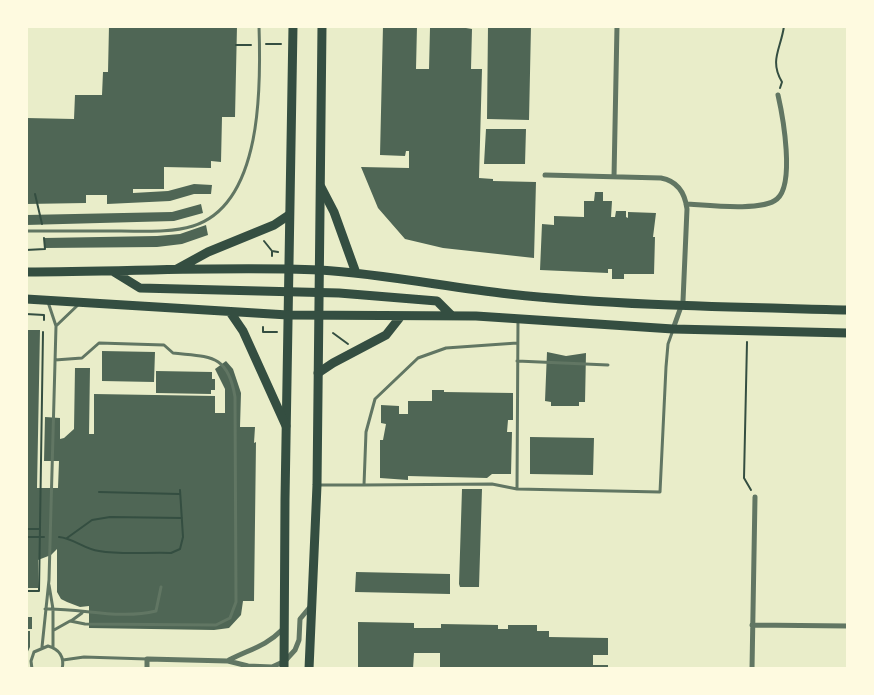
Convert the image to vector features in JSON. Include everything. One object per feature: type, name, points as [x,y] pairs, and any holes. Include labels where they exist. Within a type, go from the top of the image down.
[{"type":"main road","points":[[285,665],[288,215],[293,26]]},
{"type":"main road","points":[[309,669],[317,485],[322,26]]},
{"type":"main road","points":[[321,187],[334,212],[356,273]]},
{"type":"main road","points":[[175,270],[208,252],[274,225],[288,215]]},
{"type":"main road","points":[[26,272],[320,270],[356,273],[508,294],[682,305],[848,310]]},
{"type":"main road","points":[[114,272],[140,288],[319,293],[437,301],[452,316]]},
{"type":"main road","points":[[26,299],[288,315],[518,318],[673,329],[848,333]]},
{"type":"main road","points":[[230,312],[242,331],[286,426]]},
{"type":"main road","points":[[318,374],[333,363],[386,335],[401,316]]},
{"type":"street","points":[[614,177],[617,26]]},
{"type":"street","points":[[686,204],[758,206],[776,200],[785,189],[786,129],[778,95]]},
{"type":"street","points":[[545,175],[661,178],[672,181],[679,188],[686,204],[682,305],[673,329]]},
{"type":"street","points":[[752,669],[754,497]]},
{"type":"street","points":[[146,669],[147,659],[228,660],[248,666],[266,667],[285,665],[299,640],[300,619],[312,605]]},
{"type":"street","points":[[752,625],[848,626]]},
{"type":"street","points":[[228,660],[263,646],[285,628]]},
{"type":"lane","points":[[26,231],[162,231],[193,226],[212,217],[231,196],[249,161],[258,117],[259,26]]},
{"type":"lane","points":[[32,669],[32,657],[42,647],[48,580],[56,326],[47,300]]},
{"type":"lane","points":[[56,326],[70,315],[81,302]]},
{"type":"lane","points":[[517,489],[518,318]]},
{"type":"lane","points":[[317,485],[492,484],[517,489],[660,492],[666,367],[668,344],[673,329]]},
{"type":"lane","points":[[55,360],[82,358],[99,343],[164,345],[173,353],[207,355],[222,365],[232,379],[235,397],[236,602],[230,618],[216,625],[84,624],[70,621]]},
{"type":"lane","points":[[364,485],[366,432],[375,399],[418,358],[446,348],[517,343]]},
{"type":"lane","points":[[517,361],[608,364]]},
{"type":"lane","points":[[48,580],[53,609],[53,648]]},
{"type":"lane","points":[[45,609],[143,614],[156,611],[160,587]]},
{"type":"lane","points":[[54,630],[82,612]]},
{"type":"lane","points":[[42,647],[53,648],[60,652],[63,660],[62,669]]},
{"type":"lane","points":[[63,660],[84,657],[147,659]]},
{"type":"path","points":[[778,95],[782,82],[776,71],[776,62],[784,26]]},
{"type":"path","points":[[265,44],[281,44]]},
{"type":"path","points":[[236,45],[254,46]]},
{"type":"path","points":[[26,250],[44,249],[43,231],[35,194]]},
{"type":"path","points":[[260,236],[272,251],[272,256]]},
{"type":"path","points":[[272,251],[278,252]]},
{"type":"path","points":[[26,314],[44,315]]},
{"type":"path","points":[[263,327],[263,332]]},
{"type":"path","points":[[332,329],[333,333]]},
{"type":"path","points":[[26,591],[40,591],[43,332]]},
{"type":"path","points":[[258,336],[263,332],[277,332]]},
{"type":"path","points":[[326,333],[333,333],[352,346]]},
{"type":"path","points":[[748,342],[744,478],[754,497]]},
{"type":"path","points":[[26,537],[67,538],[86,549],[102,552],[171,553],[180,549],[183,537],[180,490]]},
{"type":"path","points":[[99,492],[180,494]]},
{"type":"path","points":[[67,538],[92,520],[110,517],[182,518]]},
{"type":"path","points":[[26,529],[40,529]]},
{"type":"building","points":[[109,26],[237,26],[235,117],[222,117],[221,162],[211,161],[211,168],[164,167],[164,189],[133,189],[133,193],[168,191],[194,184],[212,185],[211,194],[194,194],[170,201],[107,204],[107,195],[86,195],[86,203],[26,204],[26,118],[74,119],[75,95],[102,95],[103,72],[108,72]]},
{"type":"building","points":[[383,26],[417,26],[416,69],[429,69],[430,28],[466,26],[466,28],[472,29],[471,69],[482,69],[479,178],[493,179],[493,181],[536,182],[534,258],[443,248],[405,239],[378,208],[361,167],[409,168],[409,151],[406,151],[405,156],[380,155]]},
{"type":"building","points":[[488,26],[531,26],[529,120],[487,119]]},
{"type":"building","points":[[486,129],[526,129],[525,164],[484,164]]},
{"type":"building","points":[[595,192],[603,192],[603,201],[612,201],[611,217],[615,217],[616,211],[626,211],[626,217],[628,218],[628,212],[656,213],[653,237],[655,237],[654,274],[624,274],[624,279],[612,279],[612,269],[608,269],[608,273],[540,270],[542,224],[554,225],[554,216],[584,217],[584,201],[594,201]]},
{"type":"building","points":[[201,204],[203,213],[174,221],[26,225],[26,215],[172,212]]},
{"type":"building","points":[[206,225],[208,235],[182,244],[157,247],[44,248],[44,238],[157,236],[180,234]]},
{"type":"building","points":[[26,330],[40,330],[37,488],[58,488],[59,461],[44,461],[45,417],[60,418],[60,439],[64,438],[74,429],[75,368],[90,368],[89,434],[94,434],[94,394],[215,396],[215,413],[225,413],[225,389],[215,369],[226,361],[233,369],[241,393],[240,427],[255,427],[254,601],[243,601],[241,615],[229,628],[214,630],[89,628],[89,606],[80,607],[67,602],[61,599],[57,592],[57,549],[51,555],[38,560],[38,588],[26,588]]},
{"type":"building","points":[[102,351],[155,352],[154,382],[102,381]]},
{"type":"building","points":[[547,352],[566,356],[586,353],[585,402],[579,402],[579,406],[551,406],[551,402],[545,401]]},
{"type":"building","points":[[156,371],[212,372],[212,379],[215,379],[215,390],[211,390],[211,394],[156,393]]},
{"type":"building","points":[[432,390],[444,390],[444,392],[513,393],[513,420],[508,420],[507,432],[512,432],[511,474],[492,474],[487,478],[408,476],[408,480],[380,478],[380,440],[383,440],[386,424],[381,423],[381,405],[399,406],[399,414],[408,414],[408,401],[432,401]]},
{"type":"building","points":[[530,437],[594,438],[593,475],[530,474]]},
{"type":"building","points":[[462,489],[482,489],[479,587],[460,587],[459,584]]},
{"type":"building","points":[[356,572],[450,574],[450,594],[355,592]]},
{"type":"building","points":[[26,617],[32,617],[32,629],[26,629]]},
{"type":"building","points":[[358,622],[414,623],[414,628],[441,628],[441,624],[498,625],[498,629],[508,629],[508,625],[537,625],[537,631],[549,631],[549,637],[608,638],[608,655],[593,655],[593,665],[608,665],[608,669],[440,669],[440,653],[414,653],[413,669],[358,669]]},
{"type":"building","points":[[26,631],[30,631],[30,647],[26,656]]}]
